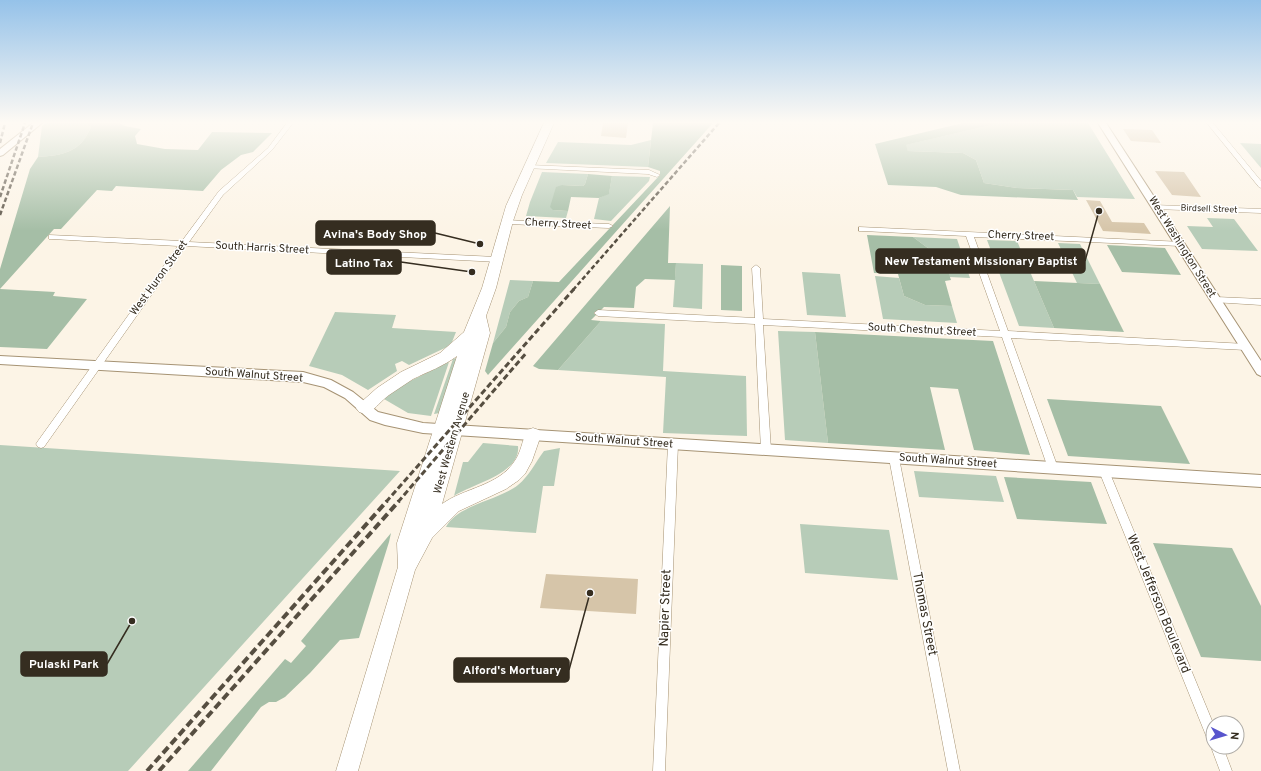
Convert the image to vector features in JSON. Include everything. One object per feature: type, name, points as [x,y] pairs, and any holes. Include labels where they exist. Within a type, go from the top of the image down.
[{"type":"main road","name":"West Western Avenue","points":[[347,771],[408,567],[423,540],[471,333],[480,316],[507,222],[521,182],[532,159]]},
{"type":"main road","name":"West Western Avenue","points":[[408,567],[406,542],[483,333],[480,316]]},
{"type":"main road","points":[[364,408],[382,392],[406,376],[446,357],[471,333]]},
{"type":"main road","points":[[423,540],[437,519],[449,509],[463,500],[493,488],[508,480],[518,469],[524,459],[533,435]]},
{"type":"street","name":"West Huron Street","points":[[41,444],[221,193],[259,159]]},
{"type":"street","name":"West Washington Street","points":[[1125,159],[1261,371]]},
{"type":"street","points":[[1239,159],[1261,186]]},
{"type":"street","points":[[528,166],[649,172],[657,175]]},
{"type":"street","name":"Birdsell Street","points":[[1156,207],[1261,211]]},
{"type":"street","name":"Cherry Street","points":[[507,222],[609,226]]},
{"type":"street","name":"Cherry Street","points":[[862,229],[1180,244]]},
{"type":"street","points":[[969,234],[1054,468]]},
{"type":"street","name":"South Harris Street","points":[[52,237],[496,260]]},
{"type":"street","points":[[756,268],[766,450]]},
{"type":"street","points":[[1216,300],[1261,302]]},
{"type":"street","name":"South Chestnut Street","points":[[598,312],[1246,347]]},
{"type":"street","name":"South Walnut Street","points":[[0,360],[304,377],[327,383],[385,420],[407,426],[448,430],[1261,481]]},
{"type":"street","name":"Napier Street","points":[[659,771],[673,444]]},
{"type":"street","name":"Thomas Street","points":[[894,458],[954,771]]},
{"type":"street","name":"West Jefferson Boulevard","points":[[1104,471],[1205,718]]},
{"type":"street","points":[[1220,755],[1226,771]]},
{"type":"green space","points":[[37,159],[236,159],[221,170],[203,191],[116,186],[112,191],[97,190],[61,229],[54,229],[0,289],[0,269],[30,169]]},
{"type":"green space","points":[[548,159],[649,159],[648,167],[546,163]]},
{"type":"green space","points":[[649,159],[681,159],[488,375],[485,371],[493,343],[506,327],[510,312],[519,301],[528,297],[533,281],[559,282],[660,175],[660,171],[648,167]]},
{"type":"green space","points":[[880,159],[974,159],[976,160],[984,183],[1017,188],[1073,190],[1078,200],[961,195],[936,187],[888,185]]},
{"type":"green space","points":[[974,159],[1110,159],[1135,199],[1077,197],[1073,190],[1017,188],[984,183],[976,160]]},
{"type":"green space","points":[[1253,159],[1261,159],[1261,168]]},
{"type":"green space","points":[[542,172],[588,174],[583,186],[562,185],[553,210],[568,211],[566,218],[526,216]]},
{"type":"green space","points":[[588,174],[612,176],[609,194],[599,198],[571,197],[568,211],[553,210],[550,207],[556,187],[562,185],[583,186]]},
{"type":"green space","points":[[612,176],[650,177],[649,181],[611,221],[594,219],[599,198],[609,193]]},
{"type":"green space","points":[[670,206],[668,263],[676,263],[675,280],[645,279],[636,287],[634,308],[604,307],[591,320],[601,321],[558,370],[539,369],[533,366]]},
{"type":"green space","points":[[1207,218],[1234,219],[1258,251],[1202,249],[1187,226],[1213,227]]},
{"type":"green space","points":[[867,235],[913,237],[944,260],[951,280],[945,281],[952,306],[925,305],[904,296],[898,274],[874,273]]},
{"type":"green space","points":[[913,237],[957,239],[970,278],[949,277],[944,260]]},
{"type":"green space","points":[[987,240],[1017,241],[1054,328],[1019,326]]},
{"type":"green space","points":[[1058,243],[1080,244],[1100,284],[1077,283]]},
{"type":"green space","points":[[1107,245],[1165,248],[1181,275],[1122,272]]},
{"type":"green space","points":[[676,263],[703,264],[702,309],[673,307]]},
{"type":"green space","points":[[721,265],[742,266],[742,311],[721,310]]},
{"type":"green space","points":[[802,272],[840,274],[846,317],[807,315]]},
{"type":"green space","points":[[875,276],[899,278],[904,296],[925,305],[952,306],[957,323],[883,319]]},
{"type":"green space","points":[[510,280],[533,281],[528,297],[519,301],[510,312],[506,327],[493,343]]},
{"type":"green space","points":[[1034,281],[1100,284],[1124,332],[1054,328]]},
{"type":"green space","points":[[0,289],[55,292],[53,296],[87,299],[47,349],[0,347]]},
{"type":"green space","points":[[335,312],[396,315],[392,328],[456,332],[452,342],[447,347],[409,365],[402,361],[395,364],[397,371],[368,390],[342,375],[309,366]]},
{"type":"green space","points":[[601,321],[665,324],[663,371],[746,376],[747,436],[663,433],[666,377],[558,370]]},
{"type":"green space","points":[[778,331],[815,332],[828,443],[785,440]]},
{"type":"green space","points":[[815,332],[993,341],[1030,455],[974,450],[958,389],[930,387],[945,450],[828,443]]},
{"type":"green space","points":[[457,358],[440,413],[434,414],[453,359]]},
{"type":"green space","points":[[449,362],[431,416],[408,413],[384,399],[400,386]]},
{"type":"green space","points":[[1047,399],[1161,406],[1190,464],[1068,456]]},
{"type":"green space","points":[[483,443],[518,446],[517,456],[512,464],[504,471],[454,496],[463,462],[468,462]]},
{"type":"green space","points":[[0,445],[400,471],[128,771],[0,771]]},
{"type":"green space","points":[[560,448],[554,486],[543,486],[536,533],[446,527],[451,519],[459,513],[500,495],[518,485],[529,473],[544,451]]},
{"type":"green space","points":[[914,471],[996,476],[1004,502],[919,497]]},
{"type":"green space","points":[[1004,477],[1091,482],[1107,524],[1017,519]]},
{"type":"green space","points":[[800,524],[889,530],[898,580],[805,573]]},
{"type":"green space","points":[[391,533],[359,638],[340,640],[310,673],[285,697],[276,702],[269,702],[261,707],[211,771],[188,771],[285,659],[291,663],[306,646],[301,641]]},
{"type":"green space","points":[[1153,543],[1232,548],[1261,606],[1261,661],[1201,657]]},
{"type":"building","points":[[1155,171],[1184,172],[1201,197],[1172,195]]},
{"type":"building","points":[[1086,200],[1100,201],[1112,222],[1144,223],[1151,234],[1103,231]]},
{"type":"building","points":[[546,574],[638,579],[636,614],[540,608]]},
{"type":"railway","points":[[0,197],[13,159]]},
{"type":"railway","points":[[0,215],[20,159]]},
{"type":"railway","points":[[573,290],[688,159]]},
{"type":"railway","points":[[386,502],[574,289]]},
{"type":"railway","points":[[398,502],[527,352]]},
{"type":"railway","points":[[147,771],[387,501]]},
{"type":"railway","points":[[159,771],[399,501]]},
{"type":"place","name":"New Testament Missionary Baptist","points":[[1099,211]]},
{"type":"place","name":"Avina's Body Shop","points":[[480,244]]},
{"type":"place","name":"Latino Tax","points":[[472,272]]},
{"type":"place","name":"Alford's Mortuary","points":[[590,593]]},
{"type":"place","name":"Pulaski Park","points":[[132,621]]}]
